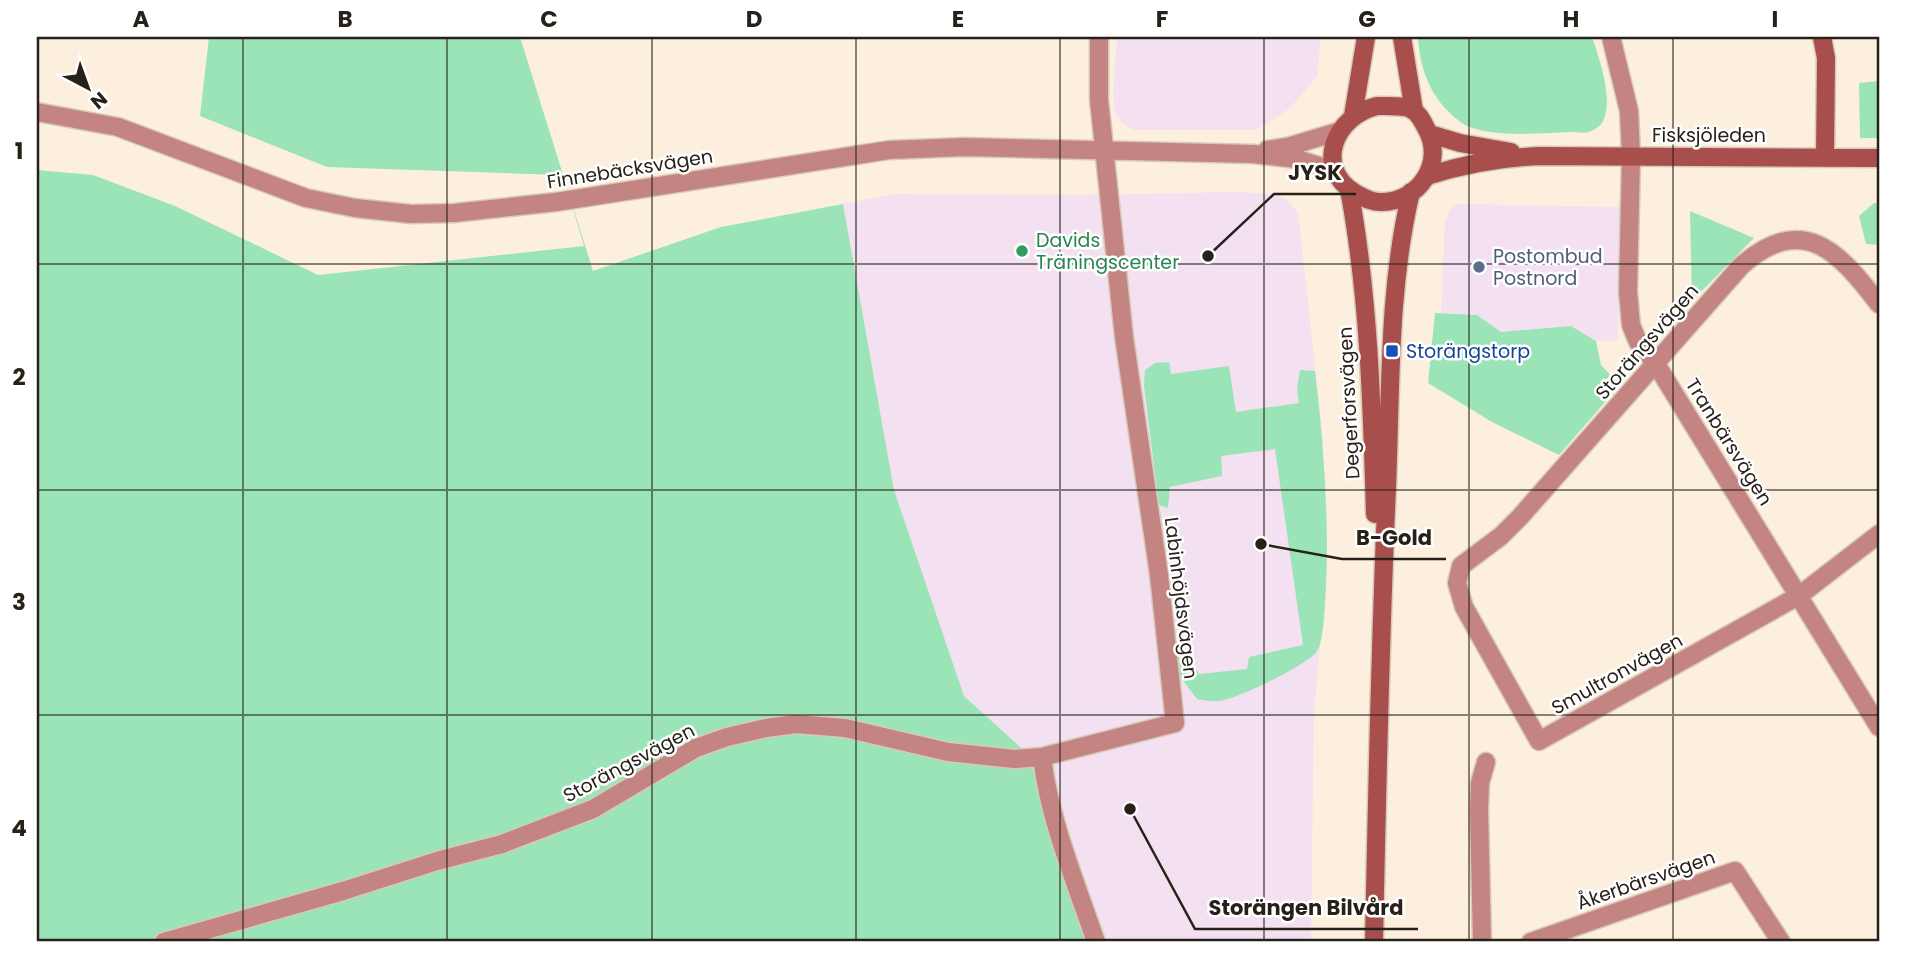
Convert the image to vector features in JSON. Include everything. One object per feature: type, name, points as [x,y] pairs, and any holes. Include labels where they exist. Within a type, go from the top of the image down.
[{"type":"main road","points":[[1353,116],[1366,37]]},
{"type":"main road","points":[[1402,37],[1414,111],[1434,144],[1427,176],[1411,192],[1394,200],[1368,200],[1349,189],[1335,171],[1332,161],[1340,131],[1353,116],[1377,106],[1398,106],[1414,111]]},
{"type":"main road","points":[[1822,37],[1826,58],[1825,158]]},
{"type":"main road","name":"Fisksjöleden","points":[[1430,134],[1460,143],[1538,156]]},
{"type":"main road","name":"Fisksjöleden","points":[[1427,176],[1463,164],[1538,156],[1879,158]]},
{"type":"main road","name":"Degerforsvägen","points":[[1349,189],[1363,276],[1370,357],[1380,616]]},
{"type":"main road","name":"Degerforsvägen","points":[[1374,942],[1380,616],[1396,283],[1401,236],[1411,192]]},
{"type":"street","points":[[1098,37],[1100,100],[1106,150]]},
{"type":"street","name":"Tranbärsvägen","points":[[1611,37],[1629,111],[1631,156],[1628,292],[1632,325],[1638,342],[1656,364],[1879,727]]},
{"type":"street","name":"Finnebäcksvägen","points":[[37,112],[140,134],[306,198],[355,208],[411,214],[454,213],[556,202],[889,150],[964,147],[1243,154],[1297,159],[1335,171]]},
{"type":"street","name":"Finnebäcksvägen","points":[[1243,154],[1287,147],[1340,131]]},
{"type":"street","name":"Labinhöjdsvägen","points":[[1042,757],[1175,723],[1161,589],[1124,337],[1106,150]]},
{"type":"street","name":"Storängsvägen","points":[[1461,566],[1501,536],[1520,517],[1741,266],[1760,250],[1779,242],[1808,239],[1829,250],[1851,267],[1879,304]]},
{"type":"street","name":"Smultronvägen","points":[[1461,566],[1457,583],[1464,607],[1539,741],[1800,596],[1879,534]]},
{"type":"street","name":"Storängsvägen","points":[[164,942],[502,844],[593,810],[696,748],[766,728],[796,724],[822,725],[885,736],[948,752],[1014,759],[1042,757]]},
{"type":"street","points":[[1042,757],[1045,782],[1096,942]]},
{"type":"street","points":[[1482,942],[1479,810],[1480,783],[1486,762]]},
{"type":"street","name":"Åkerbärsvägen","points":[[1531,942],[1735,871],[1781,942]]},
{"type":"shaded area","points":[[1117,37],[1321,37],[1317,77],[1289,109],[1256,130],[1133,130],[1123,124],[1115,113],[1113,94]]},
{"type":"shaded area","points":[[1236,192],[1275,194],[1289,202],[1298,213],[1322,430],[1327,574],[1314,710],[1311,942],[1087,942],[1028,754],[964,696],[894,490],[843,204],[894,194],[1086,195]]},
{"type":"shaded area","points":[[1456,204],[1620,207],[1618,341],[1596,341],[1571,326],[1501,332],[1477,315],[1441,313],[1445,223],[1450,209]]},
{"type":"green space","points":[[209,37],[520,37],[593,271],[721,227],[843,204],[894,490],[964,696],[1028,754],[1087,942],[37,942],[37,170],[93,175],[175,206],[318,275],[584,246],[563,175],[327,167],[200,116]]},
{"type":"green space","points":[[1418,37],[1592,37],[1606,90],[1607,102],[1603,121],[1584,133],[1512,134],[1469,127],[1449,112],[1434,94],[1424,73]]},
{"type":"green space","points":[[1879,81],[1879,138],[1860,138],[1859,83]]},
{"type":"green space","points":[[1874,203],[1879,204],[1879,245],[1866,244],[1859,216]]},
{"type":"green space","points":[[1690,211],[1754,238],[1692,301]]},
{"type":"green space","points":[[1435,313],[1477,315],[1501,332],[1571,326],[1596,341],[1601,365],[1620,385],[1559,455],[1492,422],[1428,383]]},
{"type":"green space","points":[[1169,362],[1171,374],[1229,366],[1236,412],[1299,403],[1297,389],[1300,370],[1315,371],[1326,516],[1326,575],[1321,642],[1317,651],[1300,665],[1239,695],[1218,701],[1197,699],[1178,674],[1177,657],[1190,657],[1199,674],[1247,669],[1249,657],[1303,645],[1275,449],[1221,456],[1222,476],[1170,487],[1168,508],[1159,505],[1144,386],[1145,370],[1155,363]]},
{"type":"place","name":"Davids Träningscenter","points":[[1022,251]]},
{"type":"place","name":"JYSK","points":[[1208,256]]},
{"type":"place","name":"Postombud Postnord","points":[[1479,267]]},
{"type":"place","name":"Storängstorp","points":[[1392,351]]},
{"type":"place","name":"B-Gold","points":[[1261,544]]},
{"type":"place","name":"Storängen Bilvård","points":[[1130,809]]}]
